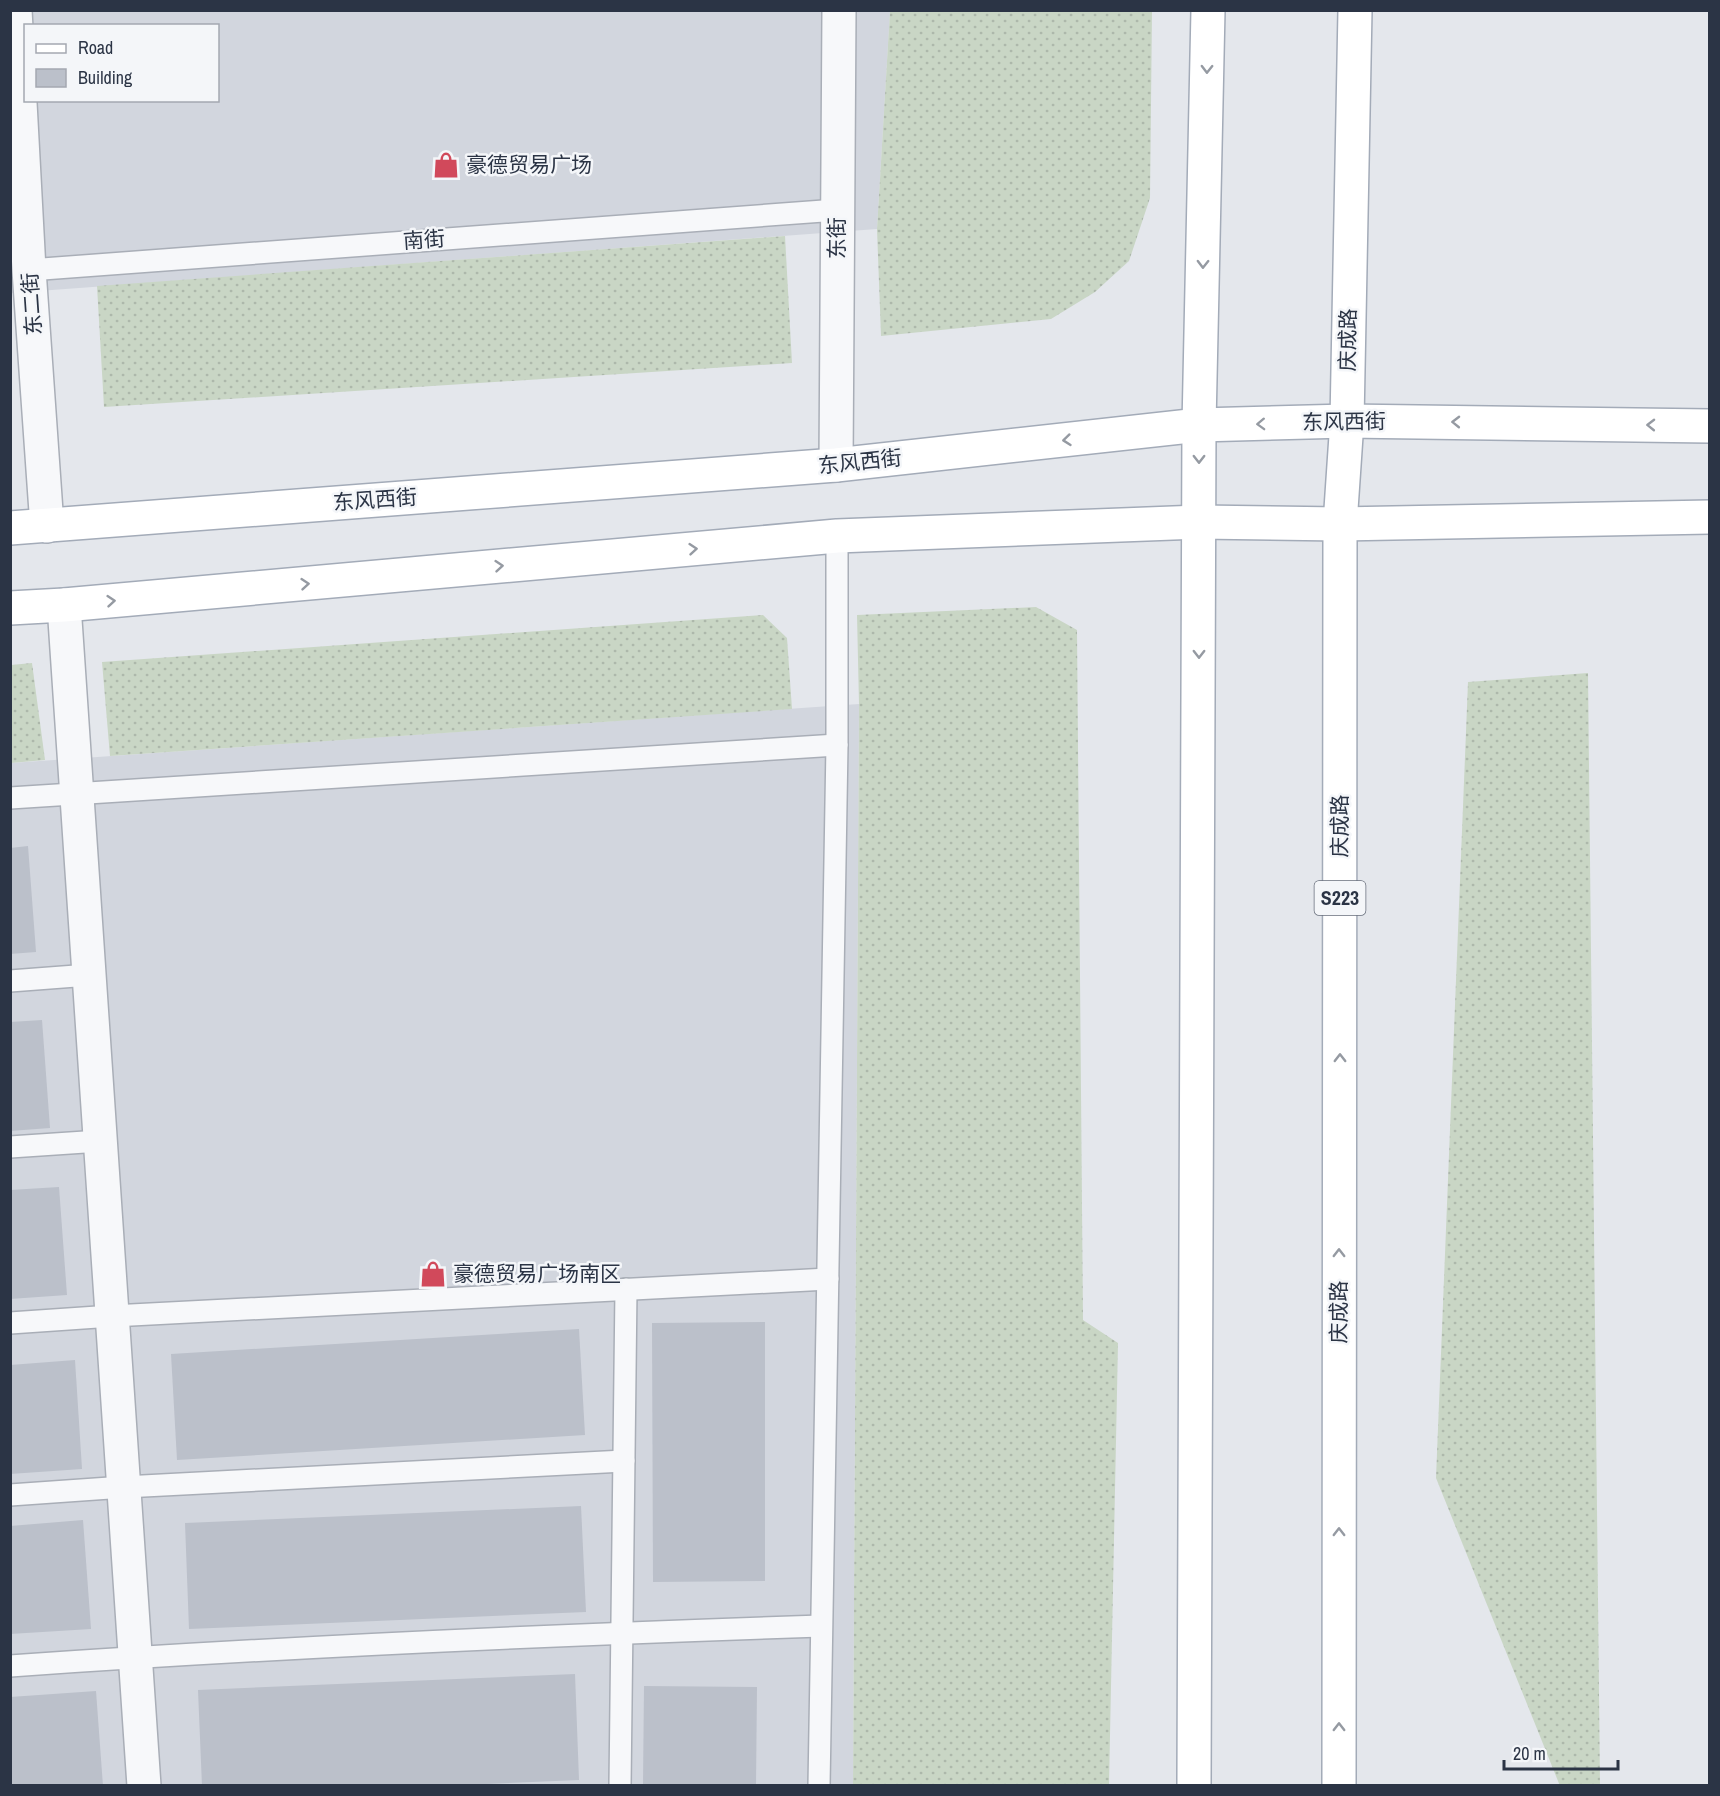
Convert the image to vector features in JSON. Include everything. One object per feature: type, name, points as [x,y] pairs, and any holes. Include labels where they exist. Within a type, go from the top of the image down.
[{"type":"main road","points":[[1194,1785],[1199,426],[1208,10]]},
{"type":"main road","name":"庆成路","points":[[1339,1785],[1340,524],[1347,421],[1355,10]]},
{"type":"main road","name":"东风西街","points":[[10,528],[836,465],[1199,426],[1347,421],[1710,426]]},
{"type":"main road","points":[[10,608],[837,536],[1199,522],[1340,524],[1706,517]]},
{"type":"street","name":"东二街","points":[[15,10],[14,65],[20,270],[47,526]]},
{"type":"street","name":"东街","points":[[836,465],[839,10]]},
{"type":"street","points":[[64,605],[144,1785]]},
{"type":"lane","name":"南街","points":[[20,270],[837,210]]},
{"type":"lane","points":[[819,1785],[837,745],[837,536]]},
{"type":"lane","points":[[10,798],[837,745]]},
{"type":"lane","points":[[10,981],[89,975]]},
{"type":"lane","points":[[10,1148],[100,1141]]},
{"type":"lane","points":[[10,1323],[828,1279]]},
{"type":"lane","points":[[620,1785],[626,1289]]},
{"type":"lane","points":[[10,1495],[624,1461]]},
{"type":"lane","points":[[10,1666],[136,1657],[622,1633],[821,1626]]},
{"type":"shaded area","name":"豪德贸易广场","points":[[11,11],[890,11],[877,229],[11,293]]},
{"type":"shaded area","name":"豪德贸易广场南区","points":[[859,704],[853,1785],[11,1786],[11,763]]},
{"type":"green space","points":[[890,11],[1152,11],[1150,198],[1129,261],[1095,292],[1051,319],[881,336],[877,229]]},
{"type":"green space","points":[[785,236],[792,363],[104,407],[97,286]]},
{"type":"green space","points":[[1036,607],[1077,630],[1083,1320],[1118,1343],[1109,1785],[853,1785],[859,704],[857,615]]},
{"type":"green space","points":[[763,615],[787,638],[792,709],[110,756],[102,662]]},
{"type":"green space","points":[[32,663],[45,760],[11,763],[11,665]]},
{"type":"green space","points":[[1588,673],[1600,1785],[1560,1786],[1436,1478],[1468,682]]},
{"type":"building","points":[[28,846],[36,952],[10,954],[10,848]]},
{"type":"building","points":[[42,1020],[50,1128],[10,1131],[10,1022]]},
{"type":"building","points":[[59,1187],[67,1295],[10,1299],[10,1190]]},
{"type":"building","points":[[765,1322],[765,1581],[653,1582],[652,1323]]},
{"type":"building","points":[[579,1329],[585,1435],[177,1460],[171,1354]]},
{"type":"building","points":[[75,1360],[82,1469],[10,1474],[10,1365]]},
{"type":"building","points":[[581,1506],[586,1612],[189,1629],[185,1523]]},
{"type":"building","points":[[83,1520],[91,1629],[10,1634],[10,1526]]},
{"type":"building","points":[[575,1674],[579,1780],[441,1786],[202,1786],[198,1690]]},
{"type":"building","points":[[644,1686],[757,1687],[756,1786],[643,1786]]},
{"type":"building","points":[[96,1691],[103,1786],[10,1786],[10,1697]]},
{"type":"place","name":"豪德贸易广场","points":[[446,165]]},
{"type":"place","name":"豪德贸易广场南区","points":[[433,1274]]}]
